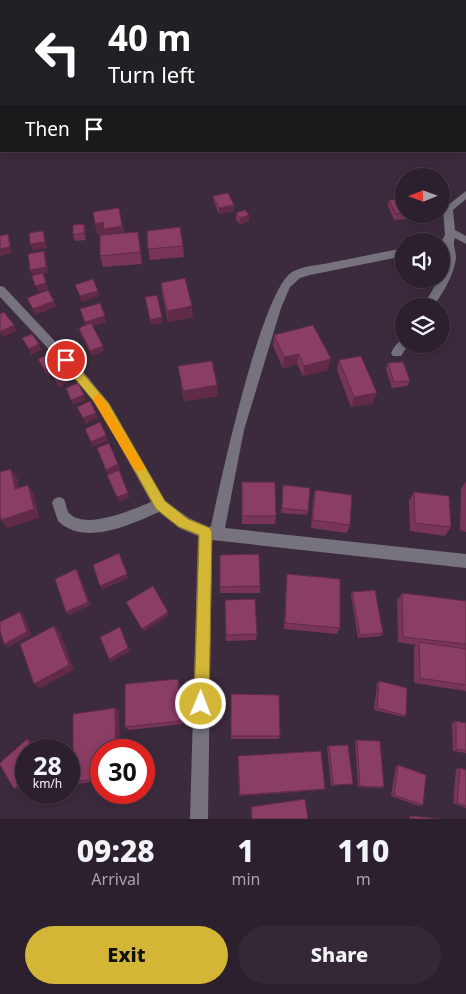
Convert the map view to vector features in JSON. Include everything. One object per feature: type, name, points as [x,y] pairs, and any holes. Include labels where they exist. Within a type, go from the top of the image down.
[{"type":"street","points":[[447,233],[448,209],[466,194]]},
{"type":"street","points":[[450,240],[466,241]]},
{"type":"street","points":[[450,247],[452,252],[450,263]]},
{"type":"street","points":[[199,819],[211,533],[238,430],[275,308],[286,286],[296,275],[309,270],[395,254]]},
{"type":"street","points":[[0,290],[77,372],[105,407],[160,505],[184,523],[211,533],[466,561]]},
{"type":"street","points":[[59,503],[62,516],[68,522],[87,525],[123,520],[160,505]]},
{"type":"building","points":[[228,193],[234,205],[219,208],[213,196]]},
{"type":"building","points":[[389,200],[395,200],[395,212]]},
{"type":"building","points":[[119,208],[122,226],[104,229],[103,222],[95,224],[93,212]]},
{"type":"building","points":[[245,210],[249,215],[240,218],[236,213]]},
{"type":"building","points":[[84,224],[84,233],[73,235],[73,225]]},
{"type":"building","points":[[180,227],[183,246],[148,249],[147,231]]},
{"type":"building","points":[[43,231],[45,242],[30,244],[29,233]]},
{"type":"building","points":[[138,232],[140,252],[100,256],[100,235]]},
{"type":"building","points":[[8,234],[10,247],[0,249],[0,236]]},
{"type":"building","points":[[44,251],[46,267],[30,270],[28,254]]},
{"type":"building","points":[[43,273],[46,283],[35,286],[32,276]]},
{"type":"building","points":[[185,278],[192,306],[167,311],[161,283]]},
{"type":"building","points":[[93,279],[98,291],[80,296],[75,285]]},
{"type":"building","points":[[48,290],[54,301],[33,309],[27,298]]},
{"type":"building","points":[[157,295],[162,317],[150,320],[145,297]]},
{"type":"building","points":[[100,303],[105,316],[85,322],[80,309]]},
{"type":"building","points":[[4,312],[14,325],[0,332],[0,314]]},
{"type":"building","points":[[91,323],[103,346],[90,351],[79,328]]},
{"type":"building","points":[[313,325],[331,359],[304,366],[299,354],[284,357],[274,335]]},
{"type":"building","points":[[32,334],[39,344],[29,349],[22,338]]},
{"type":"building","points":[[50,354],[58,365],[45,370],[38,359]]},
{"type":"building","points":[[361,356],[377,393],[354,397],[339,360]]},
{"type":"building","points":[[212,361],[217,385],[183,391],[178,366]]},
{"type":"building","points":[[403,362],[410,381],[394,382],[388,363]]},
{"type":"building","points":[[61,369],[66,376],[58,381],[52,374]]},
{"type":"building","points":[[78,383],[84,395],[71,400],[66,388]]},
{"type":"building","points":[[90,401],[96,413],[83,418],[77,407]]},
{"type":"building","points":[[100,422],[106,435],[91,442],[85,429]]},
{"type":"building","points":[[109,443],[118,464],[106,470],[97,448]]},
{"type":"building","points":[[11,469],[15,489],[28,485],[34,509],[1,520],[0,472]]},
{"type":"building","points":[[119,470],[128,493],[117,497],[107,475]]},
{"type":"building","points":[[242,482],[275,482],[276,516],[242,516]]},
{"type":"building","points":[[283,485],[310,488],[308,511],[282,508]]},
{"type":"building","points":[[315,490],[352,495],[350,525],[313,520]]},
{"type":"building","points":[[414,492],[449,496],[451,527],[415,523]]},
{"type":"building","points":[[119,553],[127,574],[100,586],[93,565]]},
{"type":"building","points":[[259,554],[260,586],[220,587],[220,555]]},
{"type":"building","points":[[76,569],[88,602],[66,612],[55,579]]},
{"type":"building","points":[[287,574],[340,579],[340,628],[285,623]]},
{"type":"building","points":[[153,586],[168,612],[142,629],[126,602]]},
{"type":"building","points":[[375,590],[383,633],[360,635],[352,592]]},
{"type":"building","points":[[402,593],[466,601],[466,644],[403,637]]},
{"type":"building","points":[[255,599],[257,634],[226,635],[225,600]]},
{"type":"building","points":[[20,612],[27,632],[4,644],[0,631],[0,622]]},
{"type":"building","points":[[54,626],[69,665],[34,684],[20,644]]},
{"type":"building","points":[[120,627],[128,648],[109,659],[100,637]]},
{"type":"building","points":[[419,642],[466,649],[466,685],[420,678]]},
{"type":"building","points":[[178,679],[180,721],[125,727],[125,684]]},
{"type":"building","points":[[379,681],[407,688],[406,716],[377,708]]},
{"type":"building","points":[[231,694],[279,695],[280,736],[231,736]]},
{"type":"building","points":[[115,708],[116,739],[90,739],[90,780],[80,781],[80,739],[73,739],[73,714]]},
{"type":"building","points":[[456,721],[466,723],[466,751],[456,749]]},
{"type":"building","points":[[357,740],[380,741],[384,787],[360,786]]},
{"type":"building","points":[[348,745],[353,784],[333,785],[329,746]]},
{"type":"building","points":[[15,750],[14,789],[0,765]]},
{"type":"building","points":[[321,751],[325,789],[240,795],[238,756]]},
{"type":"building","points":[[398,765],[426,775],[423,805],[394,795]]},
{"type":"building","points":[[460,768],[466,770],[466,806],[457,803]]},
{"type":"building","points":[[305,799],[308,819],[252,819],[251,807]]},
{"type":"building","points":[[413,816],[440,819],[413,819]]},
{"type":"slow traffic","points":[[98,399],[105,407],[139,467]]},
{"type":"route","points":[[66,360],[105,407],[160,505],[184,523],[205,532],[201,704]]}]
